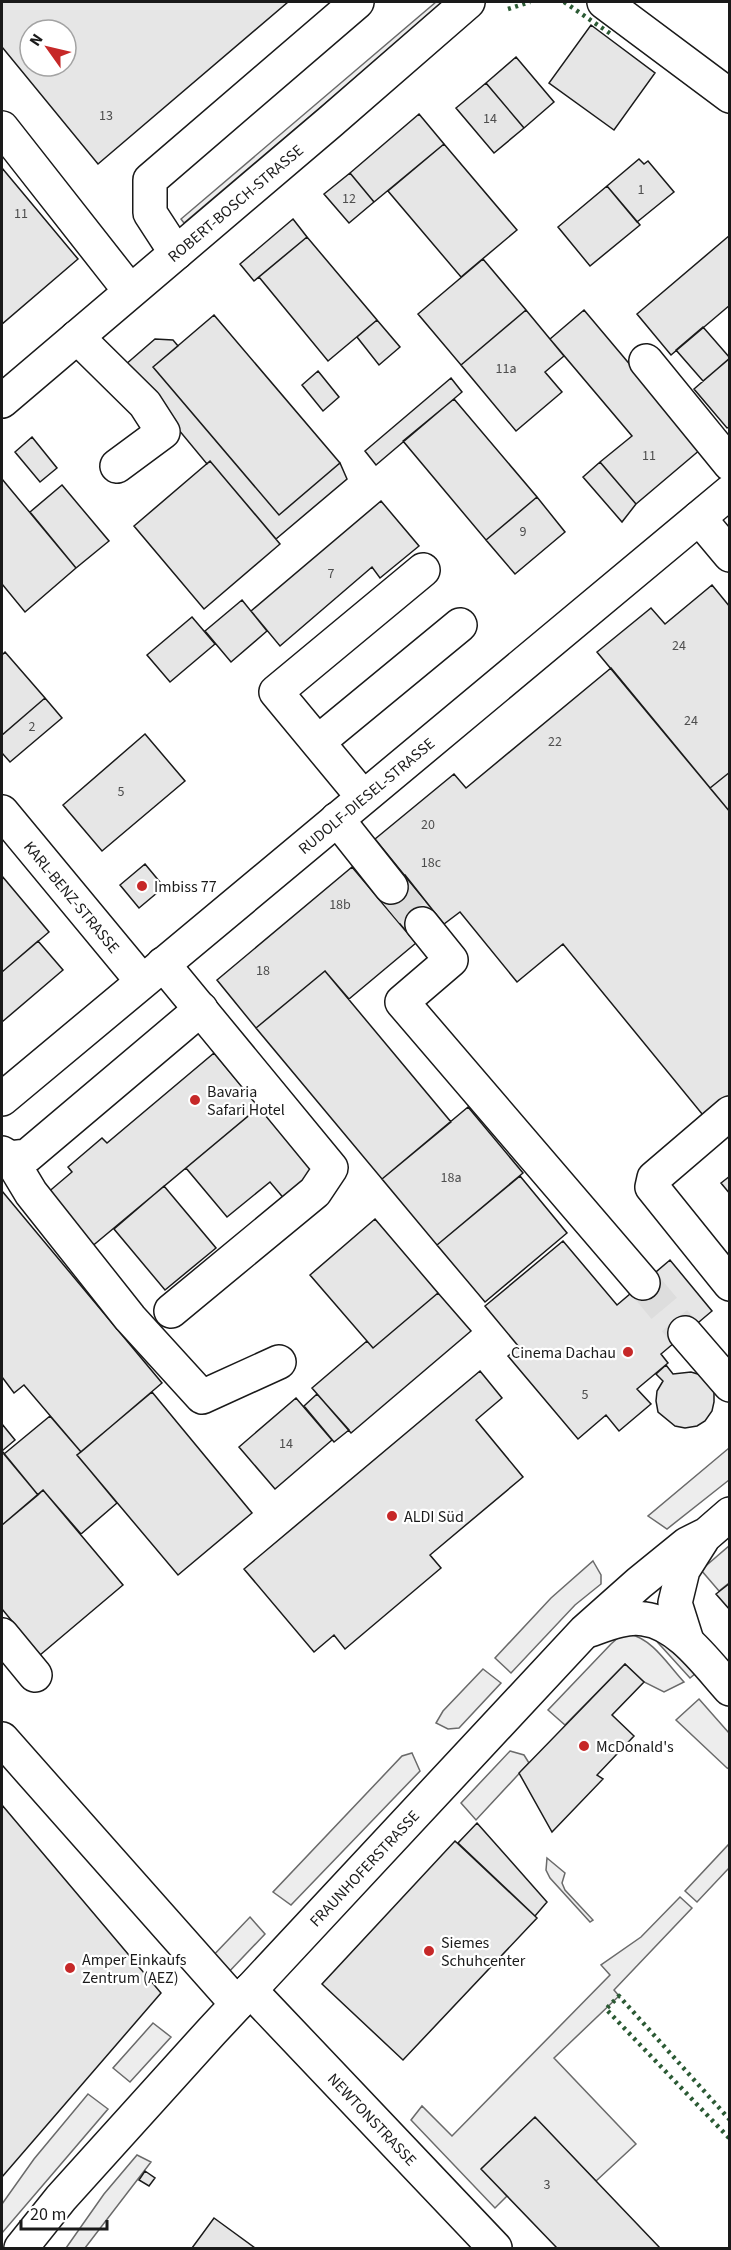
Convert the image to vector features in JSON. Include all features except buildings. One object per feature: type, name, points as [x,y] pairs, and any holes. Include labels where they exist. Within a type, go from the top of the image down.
[{"type":"street","points":[[176,253],[150,213],[150,180],[357,2]]},
{"type":"street","name":"ROBERT-BOSCH-STRASSE","points":[[2,401],[468,2]]},
{"type":"street","points":[[604,2],[729,96]]},
{"type":"street","points":[[2,128],[130,291]]},
{"type":"street","points":[[77,337],[145,404],[163,432],[117,466]]},
{"type":"street","points":[[646,361],[729,464]]},
{"type":"street","name":"RUDOLF-DIESEL-STRASSE","points":[[2,1099],[729,492]]},
{"type":"street","points":[[699,518],[729,555]]},
{"type":"street","points":[[363,797],[276,692],[423,570]]},
{"type":"street","points":[[318,742],[460,625]]},
{"type":"street","name":"KARL-BENZ-STRASSE","points":[[2,812],[153,972],[201,1009],[331,1168],[315,1192],[171,1311]]},
{"type":"street","points":[[337,819],[391,886]]},
{"type":"street","points":[[422,924],[451,960],[402,1002],[643,1283]]},
{"type":"street","points":[[6,1155],[27,1156],[201,1009]]},
{"type":"street","points":[[729,1113],[654,1178],[652,1187],[729,1284]]},
{"type":"street","points":[[6,1155],[31,1193],[130,1318],[202,1397],[279,1362]]},
{"type":"street","points":[[685,1333],[729,1385]]},
{"type":"street","points":[[687,1641],[675,1603],[683,1570],[718,1524]]},
{"type":"street","name":"FRAUNHOFERSTRASSE","points":[[21,2248],[68,2191],[244,1997],[585,1631],[687,1544],[718,1524]]},
{"type":"street","points":[[585,1631],[623,1619],[645,1619],[666,1627],[687,1641],[729,1689]]},
{"type":"street","points":[[2,1635],[35,1675]]},
{"type":"street","name":"NEWTONSTRASSE","points":[[2,1739],[244,1997],[495,2248]]},
{"type":"shaded area","points":[[436,2],[445,2],[184,223],[181,219]]},
{"type":"shaded area","points":[[729,1448],[729,1480],[667,1529],[648,1516]]},
{"type":"shaded area","points":[[729,1546],[729,1583],[719,1591],[701,1570]]},
{"type":"shaded area","points":[[593,1561],[601,1575],[601,1584],[575,1605],[511,1673],[495,1658],[551,1598]]},
{"type":"shaded area","points":[[655,1632],[696,1673],[690,1678],[651,1635]]},
{"type":"shaded area","points":[[629,1634],[653,1647],[684,1682],[664,1692],[644,1682],[625,1664],[565,1725],[548,1710],[611,1644],[620,1636]]},
{"type":"shaded area","points":[[483,1669],[501,1683],[459,1728],[448,1729],[436,1723],[443,1711]]},
{"type":"shaded area","points":[[699,1699],[729,1733],[729,1769],[676,1720]]},
{"type":"shaded area","points":[[510,1751],[524,1755],[529,1763],[476,1820],[461,1803]]},
{"type":"shaded area","points":[[412,1753],[420,1771],[291,1905],[273,1892],[402,1756]]},
{"type":"shaded area","points":[[729,1844],[729,1868],[697,1902],[685,1891]]},
{"type":"shaded area","points":[[547,1858],[565,1873],[562,1883],[565,1890],[593,1920],[590,1922],[550,1878],[546,1870]]},
{"type":"shaded area","points":[[680,1897],[692,1908],[614,1990],[619,1996],[554,2058],[636,2144],[596,2181],[535,2118],[482,2168],[507,2196],[495,2208],[411,2120],[422,2106],[452,2136],[610,1975],[601,1965],[641,1937]]},
{"type":"shaded area","points":[[250,1917],[265,1934],[225,1976],[208,1961]]},
{"type":"shaded area","points":[[153,2023],[171,2037],[130,2082],[113,2068]]},
{"type":"shaded area","points":[[88,2094],[108,2109],[2,2233],[2,2204],[34,2159]]},
{"type":"shaded area","points":[[137,2155],[151,2162],[85,2248],[66,2248],[104,2194]]},
{"type":"tunnel","points":[[391,887],[422,924]]},
{"type":"tunnel","points":[[643,1283],[685,1333]]},
{"type":"hedge","points":[[508,9],[530,2]]},
{"type":"hedge","points":[[564,2],[611,34]]},
{"type":"hedge","points":[[730,2120],[619,1996],[606,2009],[730,2139]]},
{"type":"place","name":"Imbiss 77","points":[[142,886]]},
{"type":"place","name":"Bavaria Safari Hotel","points":[[195,1100]]},
{"type":"place","name":"Cinema Dachau","points":[[628,1352]]},
{"type":"place","name":"ALDI Süd","points":[[392,1516]]},
{"type":"place","name":"McDonald's","points":[[584,1746]]},
{"type":"place","name":"Siemes Schuhcenter","points":[[429,1951]]},
{"type":"place","name":"Amper Einkaufs Zentrum (AEZ)","points":[[70,1968]]}]
